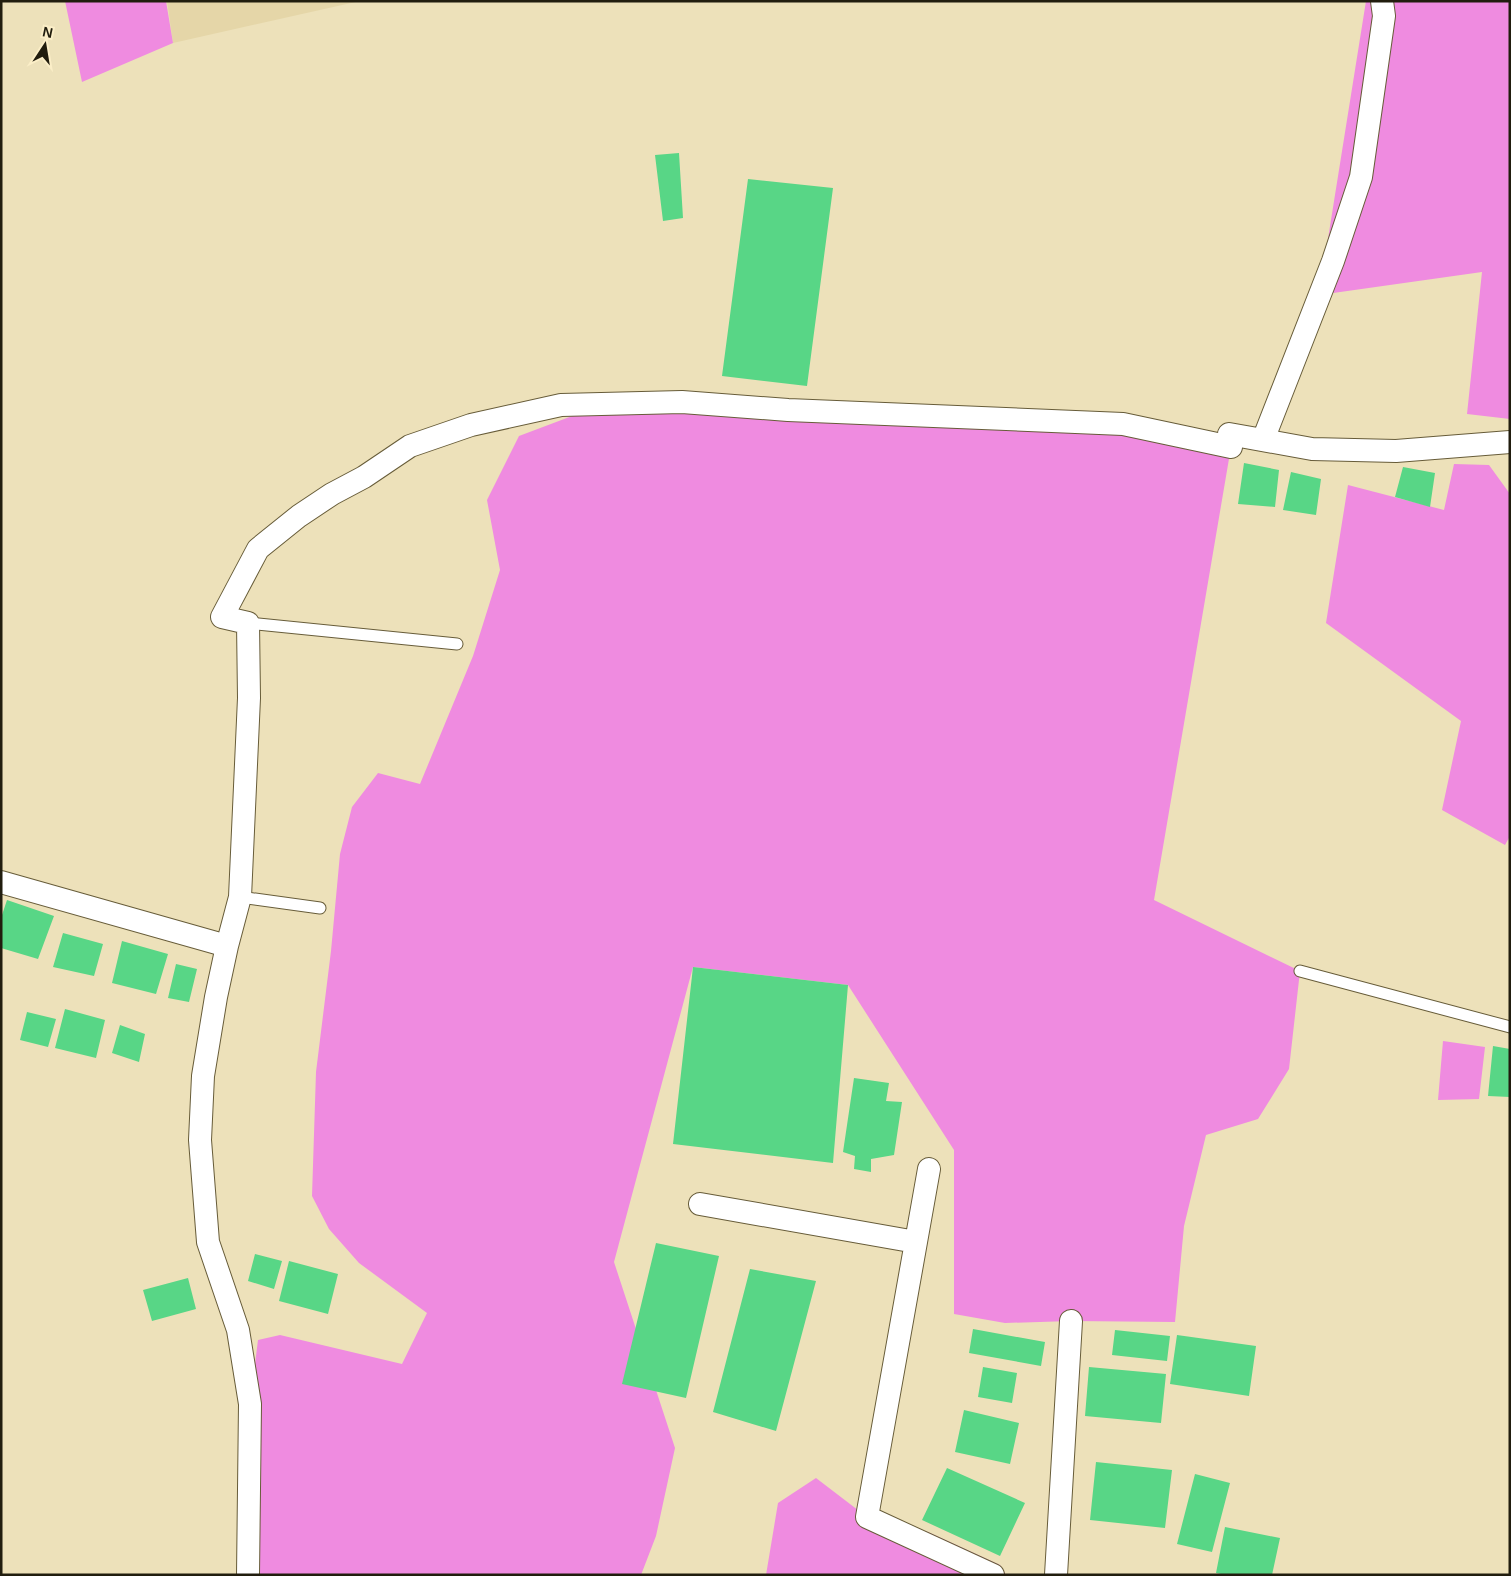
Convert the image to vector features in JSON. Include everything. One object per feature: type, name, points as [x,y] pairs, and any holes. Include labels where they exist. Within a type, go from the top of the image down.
[{"type":"street","points":[[1263,440],[1333,261],[1361,177],[1384,16],[1382,1]]},
{"type":"street","points":[[248,1575],[250,1404],[238,1330],[208,1242],[200,1140],[203,1076],[216,997],[240,897],[249,698],[248,624],[222,618],[258,549],[299,516],[332,494],[364,477],[410,446],[471,425],[561,405],[682,402],[797,410],[1123,424],[1231,447],[1229,434],[1312,449],[1396,451],[1510,442]]},
{"type":"street","points":[[1,882],[227,946]]},
{"type":"street","points":[[929,1169],[867,1517],[993,1575]]},
{"type":"street","points":[[700,1204],[916,1242]]},
{"type":"street","points":[[1056,1575],[1071,1321]]},
{"type":"lane","points":[[248,624],[457,644]]},
{"type":"lane","points":[[240,897],[320,908]]},
{"type":"lane","points":[[1300,970],[1510,1027]]},
{"type":"shaded area","points":[[65,1],[166,1],[173,43],[82,82]]},
{"type":"shaded area","points":[[167,1],[360,1],[173,43]]},
{"type":"shaded area","points":[[1366,1],[1510,1],[1510,419],[1467,414],[1482,272],[1319,295]]},
{"type":"shaded area","points":[[604,404],[1123,424],[1231,447],[1154,900],[1300,971],[1289,1069],[1258,1119],[1206,1135],[1184,1226],[1175,1322],[1071,1321],[1005,1323],[954,1314],[954,1150],[848,985],[693,967],[614,1262],[675,1448],[656,1536],[641,1575],[248,1575],[250,1404],[258,1340],[280,1335],[402,1364],[427,1313],[359,1263],[329,1229],[312,1196],[316,1072],[331,951],[340,854],[352,807],[378,773],[420,784],[473,656],[500,570],[487,500],[519,436]]},
{"type":"shaded area","points":[[1454,464],[1489,465],[1510,494],[1510,836],[1505,845],[1442,810],[1461,721],[1326,623],[1348,485],[1444,510]]},
{"type":"shaded area","points":[[1443,1041],[1485,1047],[1479,1099],[1438,1100]]},
{"type":"shaded area","points":[[816,1478],[867,1517],[928,1532],[1000,1565],[1006,1575],[766,1575],[778,1503]]},
{"type":"building","points":[[679,153],[683,218],[663,221],[655,155]]},
{"type":"building","points":[[748,179],[833,188],[807,386],[722,376]]},
{"type":"building","points":[[1244,463],[1279,470],[1275,507],[1238,504]]},
{"type":"building","points":[[1403,467],[1435,473],[1430,507],[1395,497]]},
{"type":"building","points":[[1291,472],[1321,479],[1316,515],[1283,510]]},
{"type":"building","points":[[7,900],[54,916],[38,959],[1,948],[1,918]]},
{"type":"building","points":[[63,933],[103,944],[94,976],[53,967]]},
{"type":"building","points":[[122,941],[168,954],[156,994],[112,983]]},
{"type":"building","points":[[176,964],[197,969],[189,1002],[168,998]]},
{"type":"building","points":[[693,967],[848,985],[833,1163],[673,1144]]},
{"type":"building","points":[[65,1009],[105,1020],[96,1058],[55,1048]]},
{"type":"building","points":[[27,1012],[56,1019],[48,1047],[20,1040]]},
{"type":"building","points":[[120,1025],[145,1034],[139,1062],[112,1053]]},
{"type":"building","points":[[1493,1046],[1510,1049],[1510,1097],[1488,1096]]},
{"type":"building","points":[[854,1078],[889,1083],[886,1101],[902,1102],[894,1155],[871,1159],[871,1172],[854,1169],[855,1156],[843,1152]]},
{"type":"building","points":[[656,1243],[719,1256],[686,1398],[622,1384]]},
{"type":"building","points":[[255,1254],[282,1261],[274,1289],[248,1281]]},
{"type":"building","points":[[289,1261],[338,1274],[328,1314],[279,1301]]},
{"type":"building","points":[[750,1269],[816,1281],[776,1431],[713,1412]]},
{"type":"building","points":[[188,1278],[196,1309],[152,1321],[143,1290]]},
{"type":"building","points":[[973,1329],[1045,1342],[1041,1366],[969,1353]]},
{"type":"building","points":[[1115,1330],[1170,1336],[1167,1361],[1112,1355]]},
{"type":"building","points":[[1177,1335],[1256,1346],[1249,1396],[1170,1384]]},
{"type":"building","points":[[983,1367],[1017,1373],[1012,1403],[978,1397]]},
{"type":"building","points":[[1089,1367],[1166,1374],[1161,1423],[1085,1416]]},
{"type":"building","points":[[964,1410],[1019,1423],[1010,1464],[955,1452]]},
{"type":"building","points":[[1096,1462],[1172,1470],[1165,1528],[1090,1520]]},
{"type":"building","points":[[947,1468],[1025,1503],[1000,1556],[922,1520]]},
{"type":"building","points":[[1195,1474],[1230,1483],[1212,1552],[1177,1544]]},
{"type":"building","points":[[1225,1527],[1280,1538],[1272,1575],[1226,1575],[1216,1573]]}]
